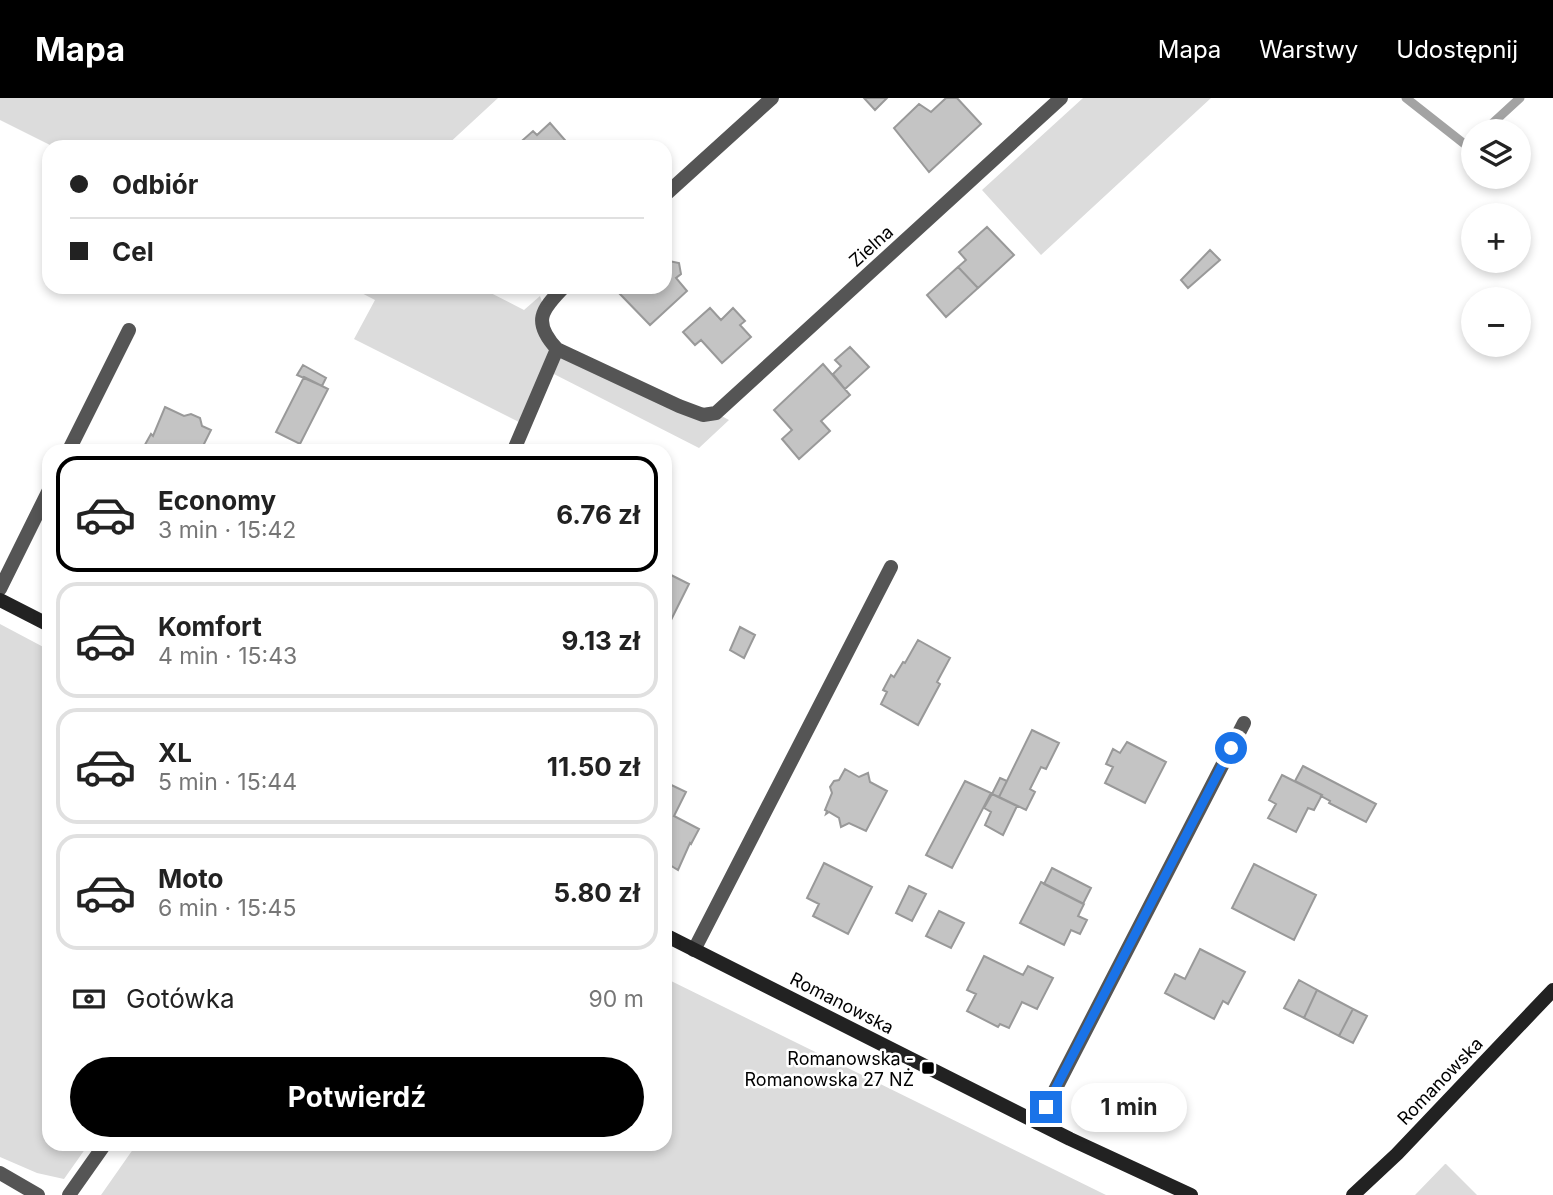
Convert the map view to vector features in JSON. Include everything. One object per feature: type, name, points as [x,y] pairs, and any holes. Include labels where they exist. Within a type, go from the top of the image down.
[{"type":"street","points":[[672,189],[772,98]]},
{"type":"street","name":"Zielna","points":[[557,349],[703,415],[716,413],[1061,98]]},
{"type":"street","points":[[516,444],[557,349],[548,339],[542,325],[544,307],[557,294]]},
{"type":"street","points":[[72,444],[129,330]]},
{"type":"street","points":[[0,589],[42,504]]},
{"type":"street","points":[[694,950],[891,567]]},
{"type":"street","points":[[0,600],[42,621]]},
{"type":"street","points":[[1038,1123],[1244,723]]},
{"type":"street","name":"Romanowska","points":[[672,939],[1038,1123],[1191,1195]]},
{"type":"street","name":"Romanowska","points":[[1353,1195],[1397,1154],[1553,990]]},
{"type":"street","points":[[69,1195],[100,1151]]},
{"type":"street","points":[[0,1173],[38,1195]]},
{"type":"shaded area","points":[[0,98],[498,98],[453,140],[42,141],[0,120]]},
{"type":"shaded area","points":[[1083,98],[1211,98],[1041,255],[982,190]]},
{"type":"shaded area","points":[[363,294],[493,294],[524,310],[540,296],[548,339],[679,406],[716,413],[729,420],[699,448],[548,371],[525,425],[354,339],[375,300]]},
{"type":"shaded area","points":[[0,624],[42,646],[42,1151],[84,1151],[64,1179],[37,1173],[0,1157]]},
{"type":"shaded area","points":[[672,981],[1106,1195],[101,1195],[132,1151],[672,1151]]},
{"type":"shaded area","points":[[1446,1164],[1477,1195],[1415,1195]]},
{"type":"building","points":[[864,98],[887,98],[875,110]]},
{"type":"building","points":[[946,98],[957,98],[981,124],[929,172],[894,128],[919,104],[931,112]]},
{"type":"building","points":[[550,123],[565,140],[523,140],[533,131],[537,135]]},
{"type":"building","points":[[987,227],[1014,255],[978,288],[958,267],[966,260],[959,252]]},
{"type":"building","points":[[1210,250],[1220,260],[1188,288],[1181,280]]},
{"type":"building","points":[[672,262],[679,263],[681,274],[676,278],[687,291],[650,325],[620,294],[672,294]]},
{"type":"building","points":[[958,267],[978,288],[946,317],[927,295]]},
{"type":"building","points":[[710,308],[721,320],[733,308],[745,321],[740,325],[751,337],[722,363],[701,340],[695,345],[683,332]]},
{"type":"building","points":[[850,347],[869,367],[845,389],[833,374],[841,366],[835,360]]},
{"type":"building","points":[[823,364],[850,395],[821,421],[830,431],[799,459],[782,439],[792,430],[774,410]]},
{"type":"building","points":[[303,365],[326,378],[322,386],[297,375]]},
{"type":"building","points":[[304,377],[328,389],[300,444],[276,432]]},
{"type":"building","points":[[165,407],[184,416],[191,414],[200,418],[202,426],[211,430],[204,444],[145,444],[151,434],[153,436]]},
{"type":"building","points":[[672,576],[689,584],[672,618]]},
{"type":"building","points":[[740,627],[755,635],[744,658],[730,650]]},
{"type":"building","points":[[918,640],[950,658],[937,682],[940,684],[918,725],[881,704],[887,692],[883,690],[891,675],[894,677],[903,662],[905,663]]},
{"type":"building","points":[[1032,730],[1059,743],[1046,769],[1041,767],[1030,789],[1035,792],[1026,810],[999,797]]},
{"type":"building","points":[[1127,742],[1166,762],[1145,803],[1105,783],[1113,767],[1106,764],[1113,749],[1120,753]]},
{"type":"building","points":[[1303,766],[1376,804],[1366,822],[1295,781]]},
{"type":"building","points":[[845,769],[859,777],[868,773],[870,782],[887,791],[866,831],[849,823],[841,827],[839,818],[829,812],[826,814],[832,793],[830,787],[834,781],[839,780]]},
{"type":"building","points":[[1282,775],[1322,795],[1314,810],[1308,808],[1296,832],[1268,818],[1276,804],[1269,800]]},
{"type":"building","points":[[1000,778],[1007,781],[999,797],[992,794]]},
{"type":"building","points":[[965,781],[991,793],[952,868],[926,855]]},
{"type":"building","points":[[672,785],[686,792],[674,816],[699,829],[678,870],[672,866]]},
{"type":"building","points":[[992,794],[1017,806],[1003,835],[985,825],[991,812],[984,808]]},
{"type":"building","points":[[824,863],[872,887],[848,934],[813,916],[819,904],[807,898]]},
{"type":"building","points":[[1254,864],[1316,895],[1294,940],[1232,908]]},
{"type":"building","points":[[1052,868],[1091,888],[1083,904],[1044,884]]},
{"type":"building","points":[[1041,882],[1084,904],[1078,916],[1087,920],[1080,934],[1071,930],[1064,945],[1020,923]]},
{"type":"building","points":[[909,886],[926,894],[912,921],[896,913]]},
{"type":"building","points":[[939,911],[964,923],[951,948],[926,936]]},
{"type":"building","points":[[1200,949],[1245,972],[1228,1004],[1223,1001],[1214,1019],[1165,993],[1175,974],[1185,979]]},
{"type":"building","points":[[984,956],[1023,975],[1028,966],[1053,978],[1037,1009],[1022,1002],[1009,1028],[1000,1024],[998,1027],[967,1011],[976,994],[967,990]]},
{"type":"building","points":[[1299,980],[1317,990],[1304,1018],[1284,1008]]},
{"type":"building","points":[[1317,990],[1353,1009],[1339,1036],[1304,1018]]},
{"type":"building","points":[[1353,1009],[1367,1016],[1353,1043],[1339,1036]]},
{"type":"waterway","points":[[1406,98],[1461,141]]},
{"type":"waterway","points":[[1497,119],[1520,98]]},
{"type":"place","name":"Romanowska - Romanowska 27 NŻ","points":[[928,1068]]},
{"type":"route","points":[[1046,1107],[1231,748]]}]
